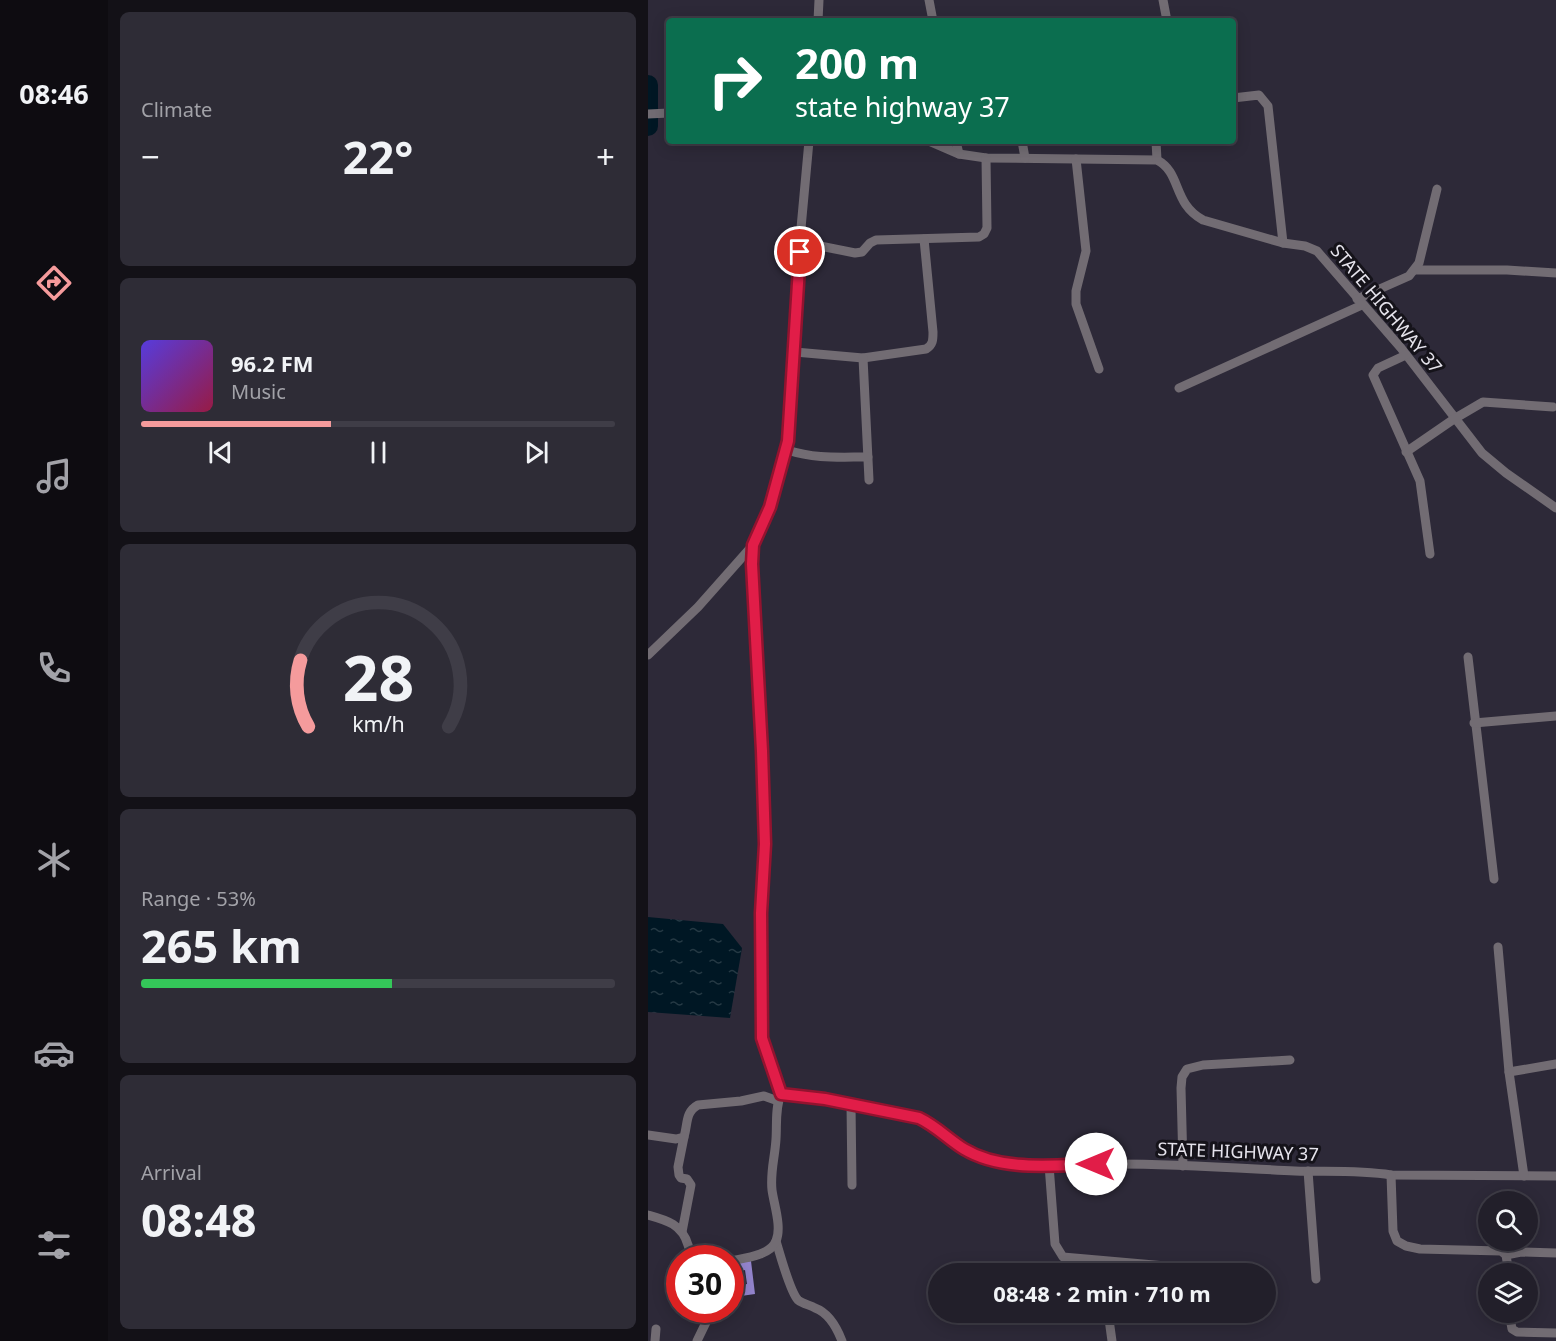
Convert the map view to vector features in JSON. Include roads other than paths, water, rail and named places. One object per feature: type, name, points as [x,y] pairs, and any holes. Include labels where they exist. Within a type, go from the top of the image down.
[{"type":"street","points":[[818,18],[819,0]]},
{"type":"street","points":[[929,0],[932,18]]},
{"type":"street","points":[[1163,0],[1166,18]]},
{"type":"street","points":[[1236,98],[1259,95],[1268,106],[1283,243]]},
{"type":"street","points":[[648,114],[666,113]]},
{"type":"street","points":[[648,655],[698,607],[753,545],[770,507],[787,450],[809,144]]},
{"type":"street","points":[[936,144],[959,154],[986,158],[1157,160],[1156,144]]},
{"type":"street","points":[[957,144],[959,154]]},
{"type":"street","points":[[1023,144],[1025,158]]},
{"type":"street","points":[[801,228],[820,246],[855,253],[862,252],[876,240],[970,239],[984,234],[988,221],[986,158]]},
{"type":"street","points":[[1076,159],[1086,251],[1076,291],[1076,304],[1099,369]]},
{"type":"street","name":"STATE HIGHWAY 37","points":[[1157,160],[1171,171],[1182,200],[1193,215],[1203,220],[1317,251],[1406,355],[1482,453],[1556,508]]},
{"type":"street","points":[[1179,388],[1360,302],[1409,276],[1419,263],[1437,189]]},
{"type":"street","points":[[795,352],[863,358],[926,349],[933,341],[924,239]]},
{"type":"street","points":[[1415,270],[1508,270],[1556,273]]},
{"type":"street","points":[[1406,355],[1378,368],[1373,375],[1422,488],[1430,554]]},
{"type":"street","points":[[863,358],[868,480]]},
{"type":"street","points":[[1406,452],[1483,402],[1553,407]]},
{"type":"street","points":[[787,450],[821,458],[868,456]]},
{"type":"street","points":[[744,1257],[761,1253],[772,1247],[776,1241],[778,1230],[771,1166],[776,1143],[780,1097],[762,1038],[761,913],[765,844],[753,545]]},
{"type":"street","points":[[1468,657],[1494,879]]},
{"type":"street","points":[[1474,723],[1556,716]]},
{"type":"street","points":[[1498,947],[1509,1071],[1524,1176]]},
{"type":"street","points":[[1183,1166],[1181,1088],[1182,1077],[1187,1069],[1203,1065],[1290,1060]]},
{"type":"street","points":[[1509,1071],[1556,1064]]},
{"type":"street","name":"STATE HIGHWAY 37","points":[[682,1232],[691,1185],[690,1182],[681,1178],[678,1172],[688,1114],[698,1105],[741,1101],[764,1096],[851,1104],[919,1118],[932,1124],[964,1149],[984,1159],[1020,1165],[1183,1166],[1367,1171],[1391,1175],[1556,1176]]},
{"type":"street","points":[[851,1104],[852,1185]]},
{"type":"street","points":[[648,1135],[676,1139],[684,1137]]},
{"type":"street","points":[[1049,1165],[1055,1244],[1059,1252],[1063,1257],[1126,1263]]},
{"type":"street","points":[[1308,1171],[1316,1278]]},
{"type":"street","points":[[1391,1175],[1393,1231],[1397,1241],[1420,1249],[1501,1251],[1506,1255],[1507,1263]]},
{"type":"street","points":[[648,1215],[676,1224],[687,1245]]},
{"type":"street","points":[[776,1241],[794,1295],[825,1315],[837,1329],[842,1341]]},
{"type":"street","points":[[1506,1255],[1521,1252],[1556,1253]]},
{"type":"street","points":[[698,1341],[706,1323]]},
{"type":"street","points":[[1110,1323],[1112,1341]]},
{"type":"street","points":[[1511,1323],[1512,1329],[1517,1332],[1556,1333]]},
{"type":"street","points":[[655,1341],[657,1329]]},
{"type":"water","points":[[648,917],[723,924],[742,948],[730,1018],[648,1012]]},
{"type":"waterway","points":[[648,85],[648,126]]}]
